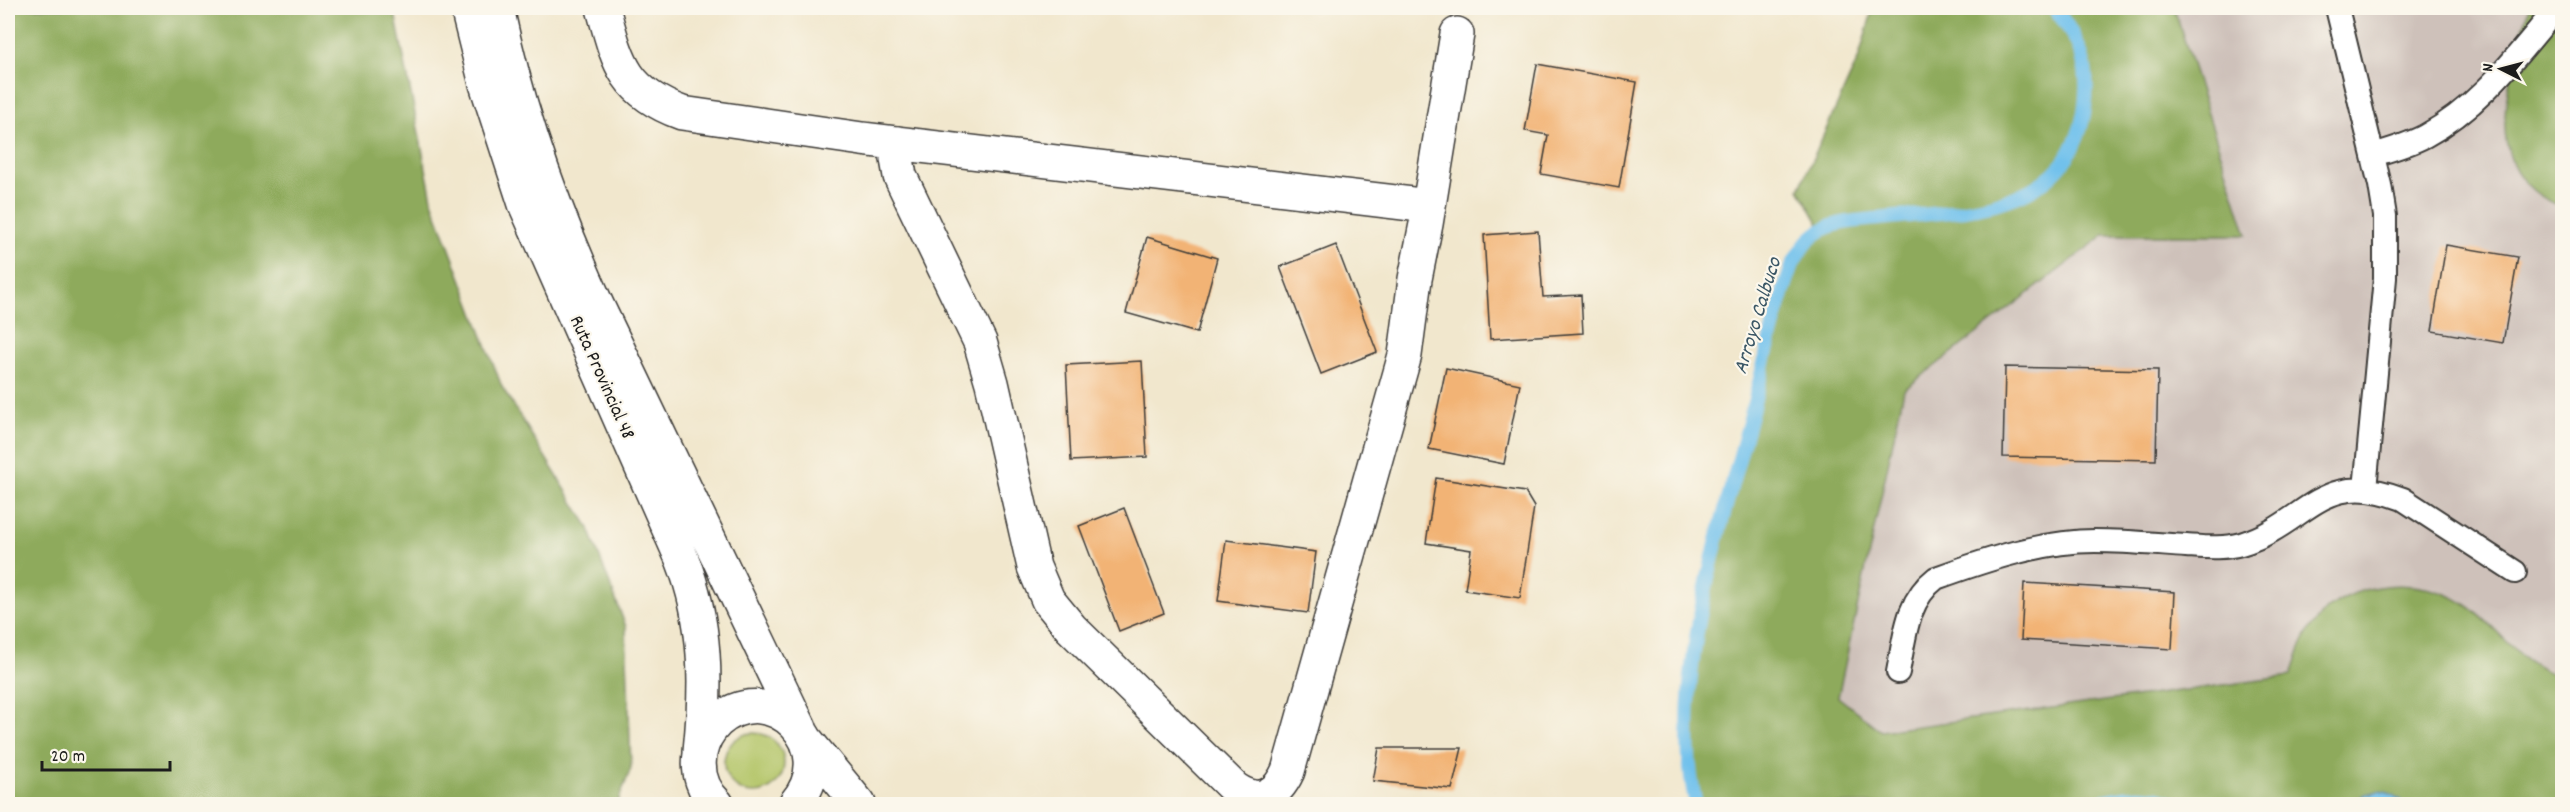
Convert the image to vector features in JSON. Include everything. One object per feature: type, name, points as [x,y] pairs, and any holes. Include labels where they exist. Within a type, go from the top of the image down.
[{"type":"street","name":"Ruta Provincial 48","points":[[467,8],[486,84],[525,204],[690,579],[697,601],[704,647],[705,692],[700,758],[691,804]]},
{"type":"street","name":"Ruta Provincial 48","points":[[497,8],[537,157],[566,236],[811,755],[812,770],[797,802]]},
{"type":"street","points":[[603,8],[617,58],[628,77],[644,94],[663,106],[700,117],[862,139],[1429,206]]},
{"type":"street","points":[[898,143],[897,159],[900,176],[967,312],[987,362],[1034,567],[1048,600],[1071,628],[1235,789],[1244,795],[1265,796],[1275,791],[1288,771],[1405,355],[1415,279],[1457,34]]},
{"type":"street","name":"Ruta Provincial 48","points":[[717,804],[706,792],[700,758],[713,726],[735,711],[749,708],[770,709],[789,718],[803,734]]},
{"type":"street","points":[[803,734],[859,804]]},
{"type":"lane","points":[[2337,8],[2373,155],[2385,216],[2386,248],[2365,489]]},
{"type":"lane","points":[[2373,155],[2425,136],[2467,108],[2486,92],[2557,8]]},
{"type":"lane","points":[[1898,672],[1914,602],[1923,588],[1936,578],[2034,548],[2074,541],[2202,547],[2240,544],[2273,529],[2328,494],[2347,489],[2385,492],[2403,499],[2515,572]]},
{"type":"shaded area","points":[[2174,8],[2529,8],[2507,97],[2504,123],[2557,204],[2562,207],[2562,676],[2533,664],[2512,647],[2300,646],[2292,676],[1880,731],[1838,697],[1903,390],[2104,235],[2246,235]]},
{"type":"green space","points":[[8,8],[394,8],[433,204],[502,387],[588,526],[626,627],[631,768],[617,804],[8,804]]},
{"type":"green space","points":[[1873,8],[2174,8],[2247,235],[2104,235],[1904,390],[1838,697],[1881,731],[2291,676],[2298,655],[2315,622],[2329,608],[2346,597],[2386,586],[2428,589],[2465,604],[2522,656],[2547,672],[2562,676],[2562,804],[1696,804],[1689,765],[1688,724],[1690,682],[1704,598],[1787,280],[1801,252],[1822,230],[1799,189],[1859,57]]},
{"type":"green space","points":[[2529,8],[2562,8],[2562,207],[2534,191],[2518,173],[2508,152],[2505,129],[2506,104],[2510,79]]},
{"type":"green space","points":[[754,733],[766,735],[779,746],[784,763],[782,775],[771,788],[754,793],[742,791],[729,780],[724,763],[726,751],[737,738]]},
{"type":"water","points":[[2380,791],[2391,794],[2406,804],[2349,804],[2366,794]]},
{"type":"building","points":[[1537,64],[1637,82],[1619,188],[1541,174],[1548,135],[1525,131]]},
{"type":"building","points":[[1538,231],[1543,297],[1581,295],[1583,333],[1490,339],[1484,235]]},
{"type":"building","points":[[1147,237],[1217,258],[1197,333],[1126,313]]},
{"type":"building","points":[[1336,245],[1377,352],[1321,374],[1280,267]]},
{"type":"building","points":[[2446,245],[2518,257],[2503,343],[2432,331]]},
{"type":"building","points":[[1142,361],[1147,457],[1071,461],[1066,365]]},
{"type":"building","points":[[2005,367],[2158,370],[2156,460],[2003,457]]},
{"type":"building","points":[[1446,368],[1520,384],[1504,464],[1429,449]]},
{"type":"building","points":[[1436,478],[1525,492],[1534,507],[1520,598],[1465,590],[1471,550],[1426,543]]},
{"type":"building","points":[[1124,508],[1164,613],[1119,631],[1079,526]]},
{"type":"building","points":[[1226,540],[1316,552],[1308,613],[1218,601]]},
{"type":"building","points":[[2024,583],[2175,592],[2172,649],[2021,640]]},
{"type":"building","points":[[1379,748],[1462,748],[1452,789],[1373,781]]},
{"type":"waterway","name":"Arroyo Calbuco","points":[[1696,804],[1689,759],[1688,711],[1701,612],[1724,513],[1780,303],[1793,264],[1811,238],[1833,225],[1973,209],[2004,201],[2032,189],[2055,172],[2073,147],[2084,113],[2086,83],[2085,69],[2077,44],[2054,8]]},
{"type":"waterway","name":"Arroyo Calbuco","points":[[2093,804],[2134,796],[2145,796],[2176,804]]}]
